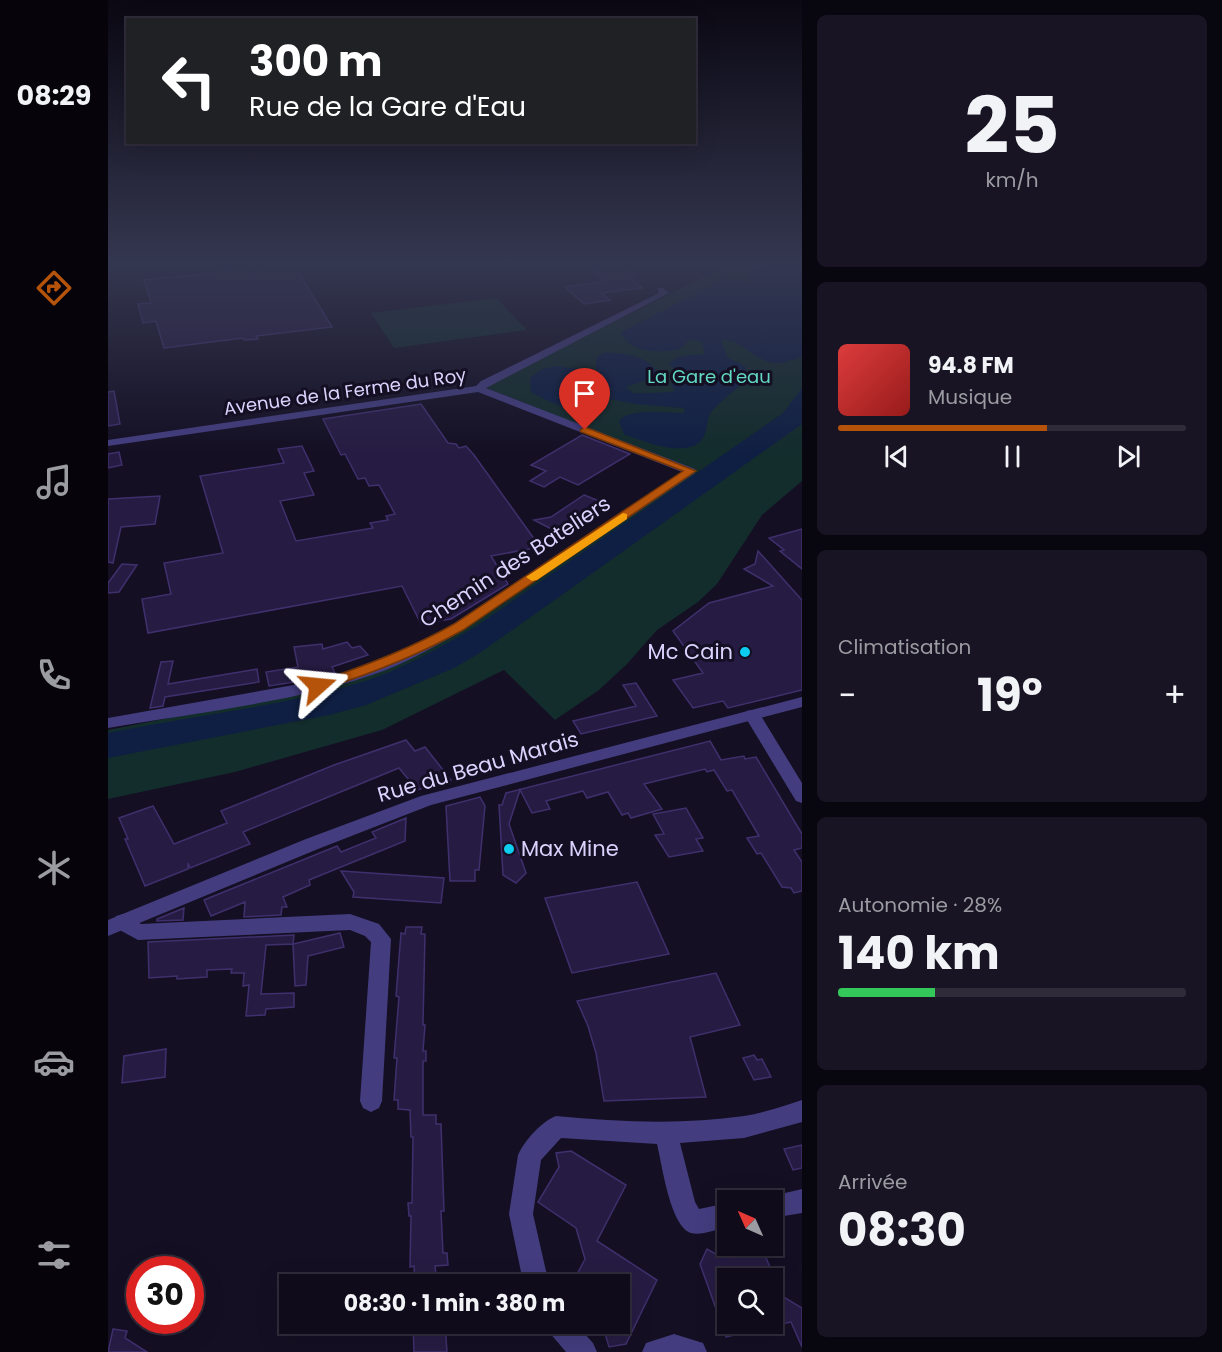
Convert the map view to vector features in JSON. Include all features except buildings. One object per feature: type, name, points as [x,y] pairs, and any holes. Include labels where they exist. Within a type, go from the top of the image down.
[{"type":"street","name":"Avenue de la Ferme du Roy","points":[[108,443],[479,389],[485,383],[595,328]]},
{"type":"street","name":"Chemin des Bateliers","points":[[108,723],[318,686],[381,666],[427,645],[458,627],[691,471],[479,389]]},
{"type":"street","name":"Rue du Beau Marais","points":[[116,925],[312,844],[427,800],[802,702]]},
{"type":"street","points":[[752,715],[802,797]]},
{"type":"street","points":[[116,925],[138,932],[350,922],[372,930],[381,939],[371,1101]]},
{"type":"street","points":[[536,1274],[521,1214],[530,1155],[556,1127],[601,1132],[666,1133],[746,1127],[802,1111]]},
{"type":"street","points":[[666,1133],[684,1207],[693,1222],[717,1217]]},
{"type":"street","points":[[783,1204],[802,1201]]},
{"type":"street","points":[[568,1334],[584,1352]]},
{"type":"street","points":[[655,1352],[674,1347],[694,1352]]},
{"type":"green space","points":[[381,328],[525,328],[527,330],[394,348]]},
{"type":"green space","name":"La Gare d'eau","points":[[602,328],[802,328],[802,481],[762,515],[717,584],[698,602],[657,630],[627,664],[599,690],[555,720],[504,670],[382,730],[235,772],[108,799],[108,730],[301,692],[447,638],[501,605],[695,471],[484,387]]},
{"type":"water","points":[[629,328],[802,328],[802,357],[773,363],[759,358],[735,342],[721,340],[727,357],[746,367],[746,379],[712,411],[703,438],[687,448],[665,447],[624,434],[619,421],[630,414],[683,413],[685,411],[683,408],[635,404],[606,398],[603,400],[605,409],[587,412],[557,405],[531,392],[530,378],[542,369],[556,366],[577,369],[597,377],[596,359],[602,353],[617,353],[641,358],[653,367],[657,373],[655,377],[626,387],[633,393],[672,392],[675,391],[671,384],[674,381],[710,380],[708,375],[678,371],[669,365],[676,358],[705,354],[702,341],[689,340],[683,346],[671,351],[645,350],[630,344],[621,332]]},
{"type":"water","points":[[802,388],[802,424],[478,654],[454,668],[366,705],[329,715],[108,758],[108,733],[297,699],[374,678],[433,651],[475,627],[783,413]]},
{"type":"slow traffic","points":[[532,577],[623,516]]},
{"type":"place","name":"Mc Cain","points":[[745,652]]},
{"type":"place","name":"Max Mine","points":[[509,849]]},
{"type":"route","points":[[318,686],[381,666],[427,645],[458,627],[691,471],[585,430]]}]
